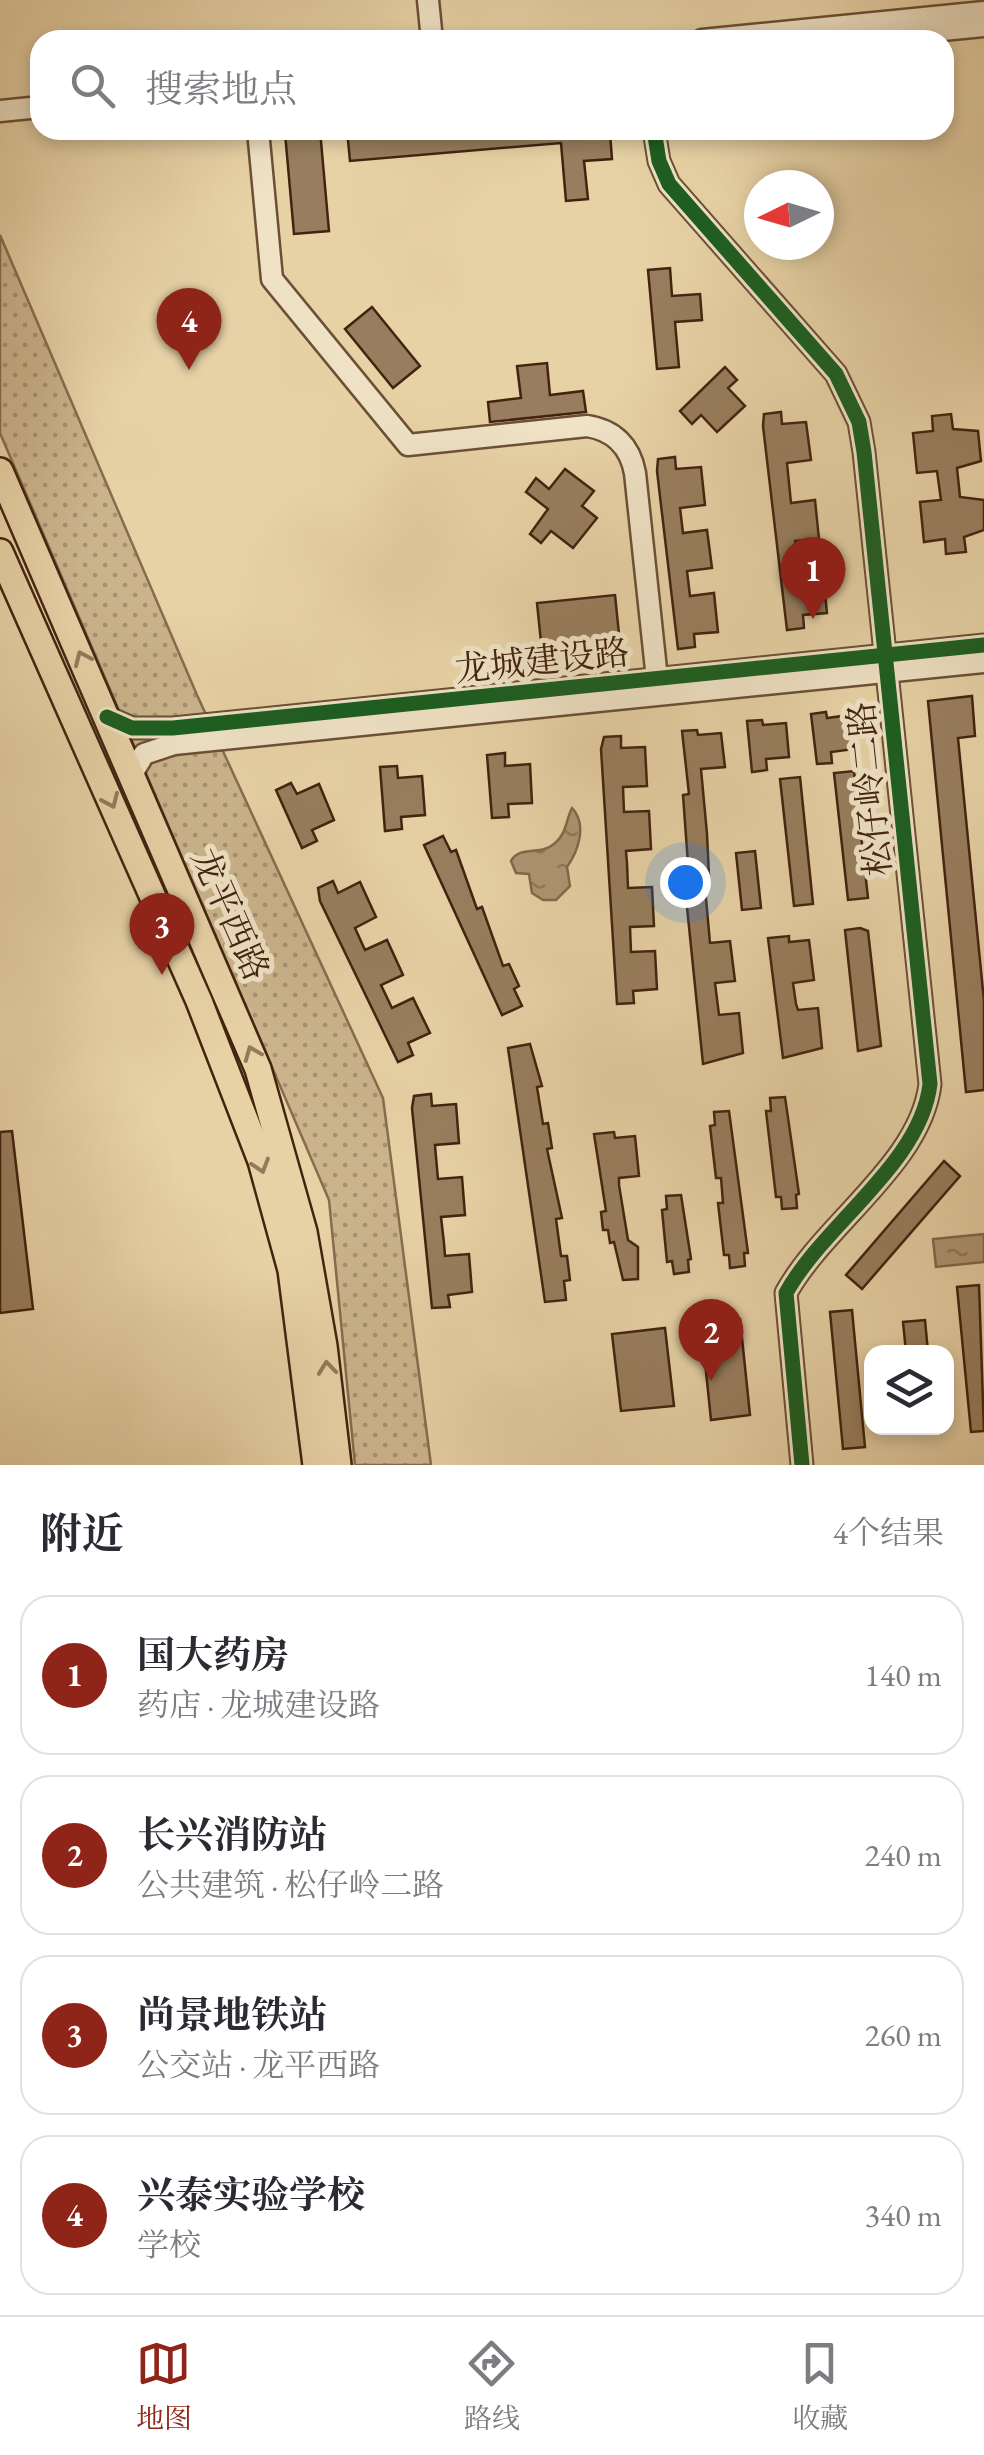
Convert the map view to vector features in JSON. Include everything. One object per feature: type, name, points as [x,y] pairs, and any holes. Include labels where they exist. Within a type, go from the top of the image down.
[{"type":"main road","name":"龙平西路","points":[[0,470],[234,1008],[286,1157],[316,1291],[338,1465]]},
{"type":"main road","name":"龙平西路","points":[[0,552],[199,1001],[260,1161],[291,1270],[316,1465]]},
{"type":"street","points":[[428,0],[431,30]]},
{"type":"street","points":[[803,30],[984,12]]},
{"type":"street","points":[[943,30],[984,26]]},
{"type":"street","points":[[0,111],[30,108]]},
{"type":"street","points":[[0,125],[30,122]]},
{"type":"street","points":[[259,140],[272,279],[408,445],[587,426],[605,430],[626,448],[635,473],[658,686]]},
{"type":"street","name":"松仔岭二路","points":[[655,140],[658,161],[669,184],[836,374],[850,396],[864,452],[930,1084],[927,1104],[913,1134],[786,1293],[802,1465]]},
{"type":"street","name":"龙城建设路","points":[[108,717],[132,728],[173,728],[886,663],[984,645]]},
{"type":"street","name":"龙城建设路","points":[[886,663],[984,662]]},
{"type":"street","name":"龙城建设路","points":[[132,774],[144,754],[174,744],[658,686]]},
{"type":"shaded area","points":[[0,235],[197,695],[383,1098],[431,1465],[355,1465],[329,1200],[0,433]]},
{"type":"water","points":[[572,808],[580,829],[578,845],[567,867],[570,886],[556,900],[543,900],[532,893],[529,874],[516,873],[511,861],[520,853],[554,844],[564,831]]},
{"type":"water","points":[[984,1234],[984,1262],[936,1267],[933,1239]]},
{"type":"building","points":[[286,140],[321,140],[329,231],[294,234]]},
{"type":"building","points":[[348,140],[611,140],[612,159],[584,161],[588,199],[566,201],[561,143],[350,161]]},
{"type":"building","points":[[670,268],[672,296],[700,294],[702,320],[675,322],[679,367],[657,369],[648,270]]},
{"type":"building","points":[[372,307],[420,366],[393,388],[345,329]]},
{"type":"building","points":[[547,363],[550,395],[583,391],[586,412],[490,422],[488,402],[521,398],[517,366]]},
{"type":"building","points":[[725,367],[737,380],[728,388],[745,406],[717,432],[701,415],[692,424],[680,411]]},
{"type":"building","points":[[781,412],[782,424],[806,422],[811,460],[787,463],[791,503],[815,500],[819,539],[795,541],[799,577],[823,574],[827,613],[803,615],[804,628],[787,630],[763,426],[764,414]]},
{"type":"building","points":[[951,414],[953,429],[978,431],[981,461],[957,468],[960,497],[984,500],[984,530],[964,537],[966,552],[946,554],[945,539],[924,542],[920,502],[941,500],[937,471],[917,473],[913,433],[933,431],[932,416]]},
{"type":"building","points":[[675,457],[676,469],[701,467],[705,505],[680,508],[683,533],[707,530],[712,568],[687,571],[690,596],[714,593],[718,632],[694,634],[695,647],[678,649],[657,471],[658,459]]},
{"type":"building","points":[[565,469],[594,491],[582,506],[597,518],[573,548],[551,531],[541,543],[530,534],[548,509],[526,492],[536,478],[549,489]]},
{"type":"building","points":[[615,595],[620,644],[542,652],[537,603]]},
{"type":"building","points":[[972,696],[975,736],[958,738],[984,1001],[984,1090],[966,1092],[928,701]]},
{"type":"building","points":[[826,712],[827,718],[850,715],[854,749],[831,752],[832,763],[817,764],[811,714]]},
{"type":"building","points":[[762,720],[763,725],[786,723],[789,757],[766,759],[767,770],[752,772],[747,721]]},
{"type":"building","points":[[697,730],[698,735],[721,733],[725,767],[701,769],[709,876],[704,876],[710,943],[730,941],[735,981],[715,983],[719,1015],[739,1013],[743,1053],[703,1064],[684,878],[689,878],[683,795],[689,794],[682,731]]},
{"type":"building","points":[[621,736],[621,748],[645,747],[647,786],[623,787],[624,812],[649,811],[651,849],[626,851],[628,888],[652,887],[654,926],[630,927],[631,952],[655,951],[657,989],[633,991],[634,1003],[617,1004],[601,749],[604,737]]},
{"type":"building","points":[[505,753],[505,766],[530,764],[532,803],[508,804],[509,817],[492,818],[487,755]]},
{"type":"building","points":[[397,766],[398,778],[422,776],[425,815],[401,817],[402,829],[385,831],[380,767]]},
{"type":"building","points":[[854,771],[868,898],[848,900],[834,773]]},
{"type":"building","points":[[800,777],[813,904],[794,906],[780,779]]},
{"type":"building","points":[[291,783],[297,794],[319,784],[334,820],[312,830],[317,841],[302,848],[276,790]]},
{"type":"building","points":[[443,836],[451,852],[456,850],[503,966],[509,964],[519,986],[514,989],[522,1006],[502,1015],[424,845]]},
{"type":"building","points":[[755,851],[761,908],[742,910],[736,853]]},
{"type":"building","points":[[333,881],[338,893],[360,882],[376,917],[355,928],[365,950],[387,940],[403,975],[381,985],[392,1008],[413,998],[430,1033],[408,1043],[413,1055],[398,1062],[320,901],[318,888]]},
{"type":"building","points":[[845,930],[868,931],[881,1046],[858,1051]]},
{"type":"building","points":[[789,936],[789,942],[809,940],[814,980],[793,983],[798,1010],[818,1008],[822,1048],[783,1058],[768,938]]},
{"type":"building","points":[[530,1044],[542,1086],[537,1087],[543,1124],[548,1123],[552,1148],[547,1149],[562,1218],[556,1219],[561,1256],[567,1256],[570,1280],[564,1281],[566,1300],[545,1302],[508,1048]]},
{"type":"building","points":[[431,1094],[432,1106],[456,1104],[459,1143],[435,1145],[438,1179],[462,1177],[465,1215],[441,1217],[445,1256],[469,1254],[472,1292],[448,1295],[450,1307],[432,1308],[412,1108],[414,1096]]},
{"type":"building","points":[[785,1097],[799,1194],[797,1208],[782,1209],[781,1197],[776,1197],[766,1111],[771,1111],[770,1098]]},
{"type":"building","points":[[729,1111],[748,1253],[744,1253],[745,1266],[730,1268],[729,1255],[724,1255],[718,1203],[723,1203],[721,1178],[716,1178],[710,1126],[715,1125],[714,1112]]},
{"type":"building","points":[[12,1131],[33,1309],[0,1313],[0,1132]]},
{"type":"building","points":[[614,1132],[615,1138],[635,1136],[639,1176],[619,1178],[619,1185],[628,1240],[638,1247],[638,1279],[623,1280],[614,1242],[610,1243],[608,1230],[603,1230],[601,1212],[606,1211],[594,1134]]},
{"type":"building","points":[[944,1161],[960,1176],[862,1289],[846,1275]]},
{"type":"building","points":[[681,1195],[691,1259],[689,1272],[674,1274],[672,1261],[667,1262],[662,1210],[667,1209],[666,1196]]},
{"type":"building","points":[[979,1285],[984,1431],[971,1432],[957,1287]]},
{"type":"building","points":[[852,1310],[865,1447],[843,1449],[830,1312]]},
{"type":"building","points":[[740,1319],[750,1415],[711,1420],[701,1323]]},
{"type":"building","points":[[925,1320],[927,1345],[905,1345],[903,1322]]},
{"type":"building","points":[[665,1328],[674,1406],[621,1411],[612,1334]]},
{"type":"cycle path","points":[[656,140],[669,184],[836,374],[859,422],[864,452],[930,1084],[923,1113],[891,1167],[823,1242],[786,1293],[802,1465]]},
{"type":"cycle path","points":[[107,717],[132,728],[173,728],[984,645]]},
{"type":"place","name":"兴泰实验学校","points":[[189,370]]},
{"type":"place","name":"国大药房","points":[[813,619]]},
{"type":"place","name":"尚景地铁站","points":[[162,975]]},
{"type":"place","name":"长兴消防站","points":[[711,1381]]}]
